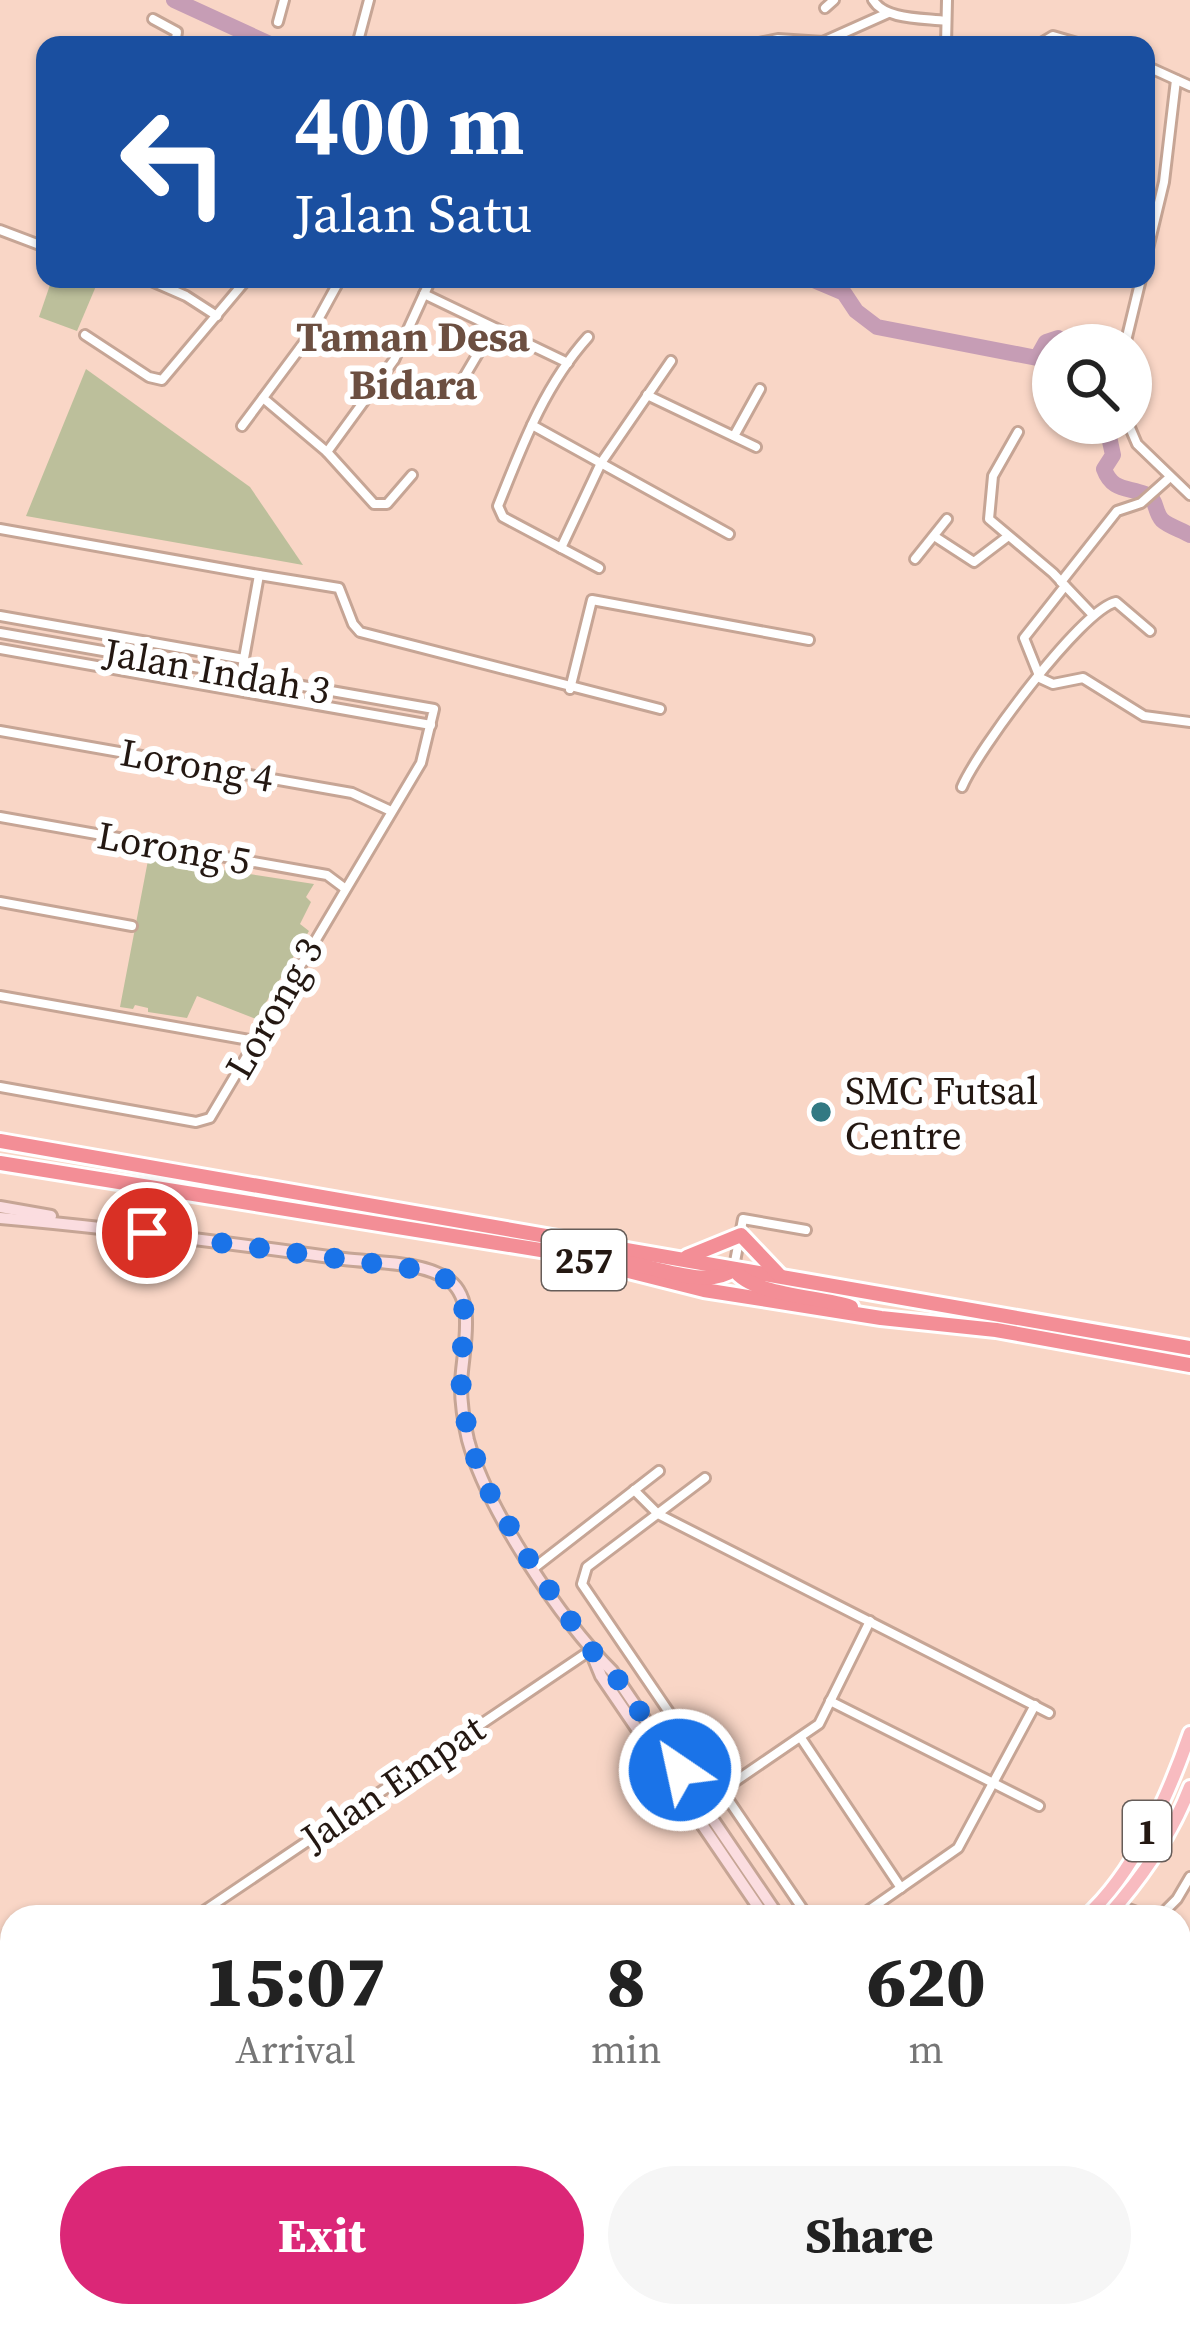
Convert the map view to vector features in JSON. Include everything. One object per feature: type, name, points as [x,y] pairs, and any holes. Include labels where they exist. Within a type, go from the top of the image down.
[{"type":"highway","name":"257","points":[[0,1142],[1190,1348]]},
{"type":"highway","name":"257","points":[[0,1163],[553,1252],[704,1290],[881,1318],[996,1330],[1190,1365]]},
{"type":"highway","points":[[677,1260],[704,1253],[741,1234],[781,1276]]},
{"type":"highway","points":[[553,1252],[711,1278],[734,1269],[745,1282],[831,1300],[881,1318]]},
{"type":"highway","points":[[1168,1345],[1190,1338]]},
{"type":"highway","points":[[1166,1361],[1190,1376]]},
{"type":"main road","points":[[0,1207],[107,1227],[422,1270],[451,1281],[464,1303],[461,1389],[469,1441],[487,1488],[534,1568],[591,1650],[612,1671],[758,1905]]},
{"type":"main road","points":[[0,1218],[107,1227]]},
{"type":"main road","name":"1","points":[[1094,1905],[1152,1822],[1190,1733]]},
{"type":"main road","name":"1","points":[[1118,1905],[1162,1841],[1190,1786]]},
{"type":"main road","points":[[697,1807],[769,1905]]},
{"type":"street","points":[[278,22],[284,0]]},
{"type":"street","points":[[359,36],[369,0]]},
{"type":"street","points":[[825,8],[834,0]]},
{"type":"street","points":[[862,0],[888,13],[946,21]]},
{"type":"street","points":[[946,0],[946,36]]},
{"type":"street","points":[[838,36],[888,13]]},
{"type":"street","points":[[153,19],[177,36]]},
{"type":"street","points":[[1155,70],[1190,86]]},
{"type":"street","points":[[1155,206],[1165,182],[1176,80]]},
{"type":"street","points":[[0,230],[36,244]]},
{"type":"street","points":[[168,288],[217,316]]},
{"type":"street","points":[[85,334],[149,377],[169,377],[240,288]]},
{"type":"street","points":[[242,426],[319,320],[333,288]]},
{"type":"street","points":[[327,452],[394,361],[426,288]]},
{"type":"street","points":[[1130,324],[1139,288]]},
{"type":"street","points":[[424,293],[568,363]]},
{"type":"street","points":[[460,384],[493,328]]},
{"type":"street","points":[[588,338],[536,411],[498,509],[503,517],[599,568]]},
{"type":"street","points":[[561,548],[601,463],[671,362]]},
{"type":"street","points":[[734,436],[760,389]]},
{"type":"street","points":[[647,395],[756,447]]},
{"type":"street","points":[[263,398],[327,452],[374,504],[387,503],[412,475]]},
{"type":"street","points":[[532,424],[729,534]]},
{"type":"street","points":[[1018,432],[992,482],[989,519],[1093,614]]},
{"type":"street","points":[[1137,444],[1190,495]]},
{"type":"street","points":[[1169,478],[1142,503],[1117,511],[1024,638],[1040,678],[1053,684],[1083,679],[1144,716],[1190,722]]},
{"type":"street","points":[[915,559],[947,520]]},
{"type":"street","points":[[0,529],[339,588],[360,632],[660,709]]},
{"type":"street","points":[[934,536],[974,562],[1006,537]]},
{"type":"street","points":[[241,675],[259,575]]},
{"type":"street","points":[[570,688],[592,599],[809,640]]},
{"type":"street","points":[[962,788],[999,728],[1061,646],[1093,614],[1116,602],[1150,631]]},
{"type":"street","points":[[0,616],[244,658]]},
{"type":"street","name":"Jalan Indah 3","points":[[0,633],[434,709]]},
{"type":"street","points":[[0,650],[431,725]]},
{"type":"street","name":"Lorong 3","points":[[0,1087],[203,1122],[421,763],[434,709]]},
{"type":"street","name":"Lorong 4","points":[[0,731],[352,793],[391,811]]},
{"type":"street","name":"Lorong 5","points":[[0,817],[327,875],[344,887]]},
{"type":"street","points":[[0,902],[132,926]]},
{"type":"street","points":[[0,996],[255,1041]]},
{"type":"street","points":[[734,1269],[743,1219],[806,1230]]},
{"type":"street","points":[[534,1568],[659,1471]]},
{"type":"street","points":[[704,1478],[587,1567],[582,1585],[800,1905]]},
{"type":"street","points":[[634,1490],[658,1514],[1049,1713]]},
{"type":"street","points":[[697,1807],[819,1724],[870,1621]]},
{"type":"street","name":"Jalan Empat","points":[[218,1905],[591,1650]]},
{"type":"street","points":[[830,1701],[1039,1806]]},
{"type":"street","points":[[877,1905],[958,1848],[1035,1706]]},
{"type":"street","points":[[801,1738],[901,1888]]},
{"type":"street","points":[[1171,1905],[1190,1877]]},
{"type":"green space","points":[[49,288],[95,288],[77,331],[39,317]]},
{"type":"green space","points":[[86,369],[250,487],[303,565],[26,516]]},
{"type":"green space","points":[[149,855],[196,865],[195,871],[207,874],[210,868],[314,884],[300,924],[309,931],[256,1019],[197,996],[187,1018],[148,1012],[135,1005],[133,1009],[120,1007]]},
{"type":"waterway","points":[[174,0],[252,36]]},
{"type":"waterway","points":[[832,288],[844,293],[856,311],[877,327],[1032,357]]},
{"type":"waterway","points":[[1111,444],[1113,455],[1104,469],[1107,476],[1116,485],[1149,496],[1162,520],[1190,535]]},
{"type":"place","name":"SMC Futsal Centre","points":[[821,1112]]},
{"type":"district","name":"Taman Desa Bidara","points":[[413,360]]},
{"type":"route","points":[[147,1233],[422,1270],[451,1281],[464,1303],[461,1389],[469,1441],[487,1488],[534,1568],[680,1770]]}]
